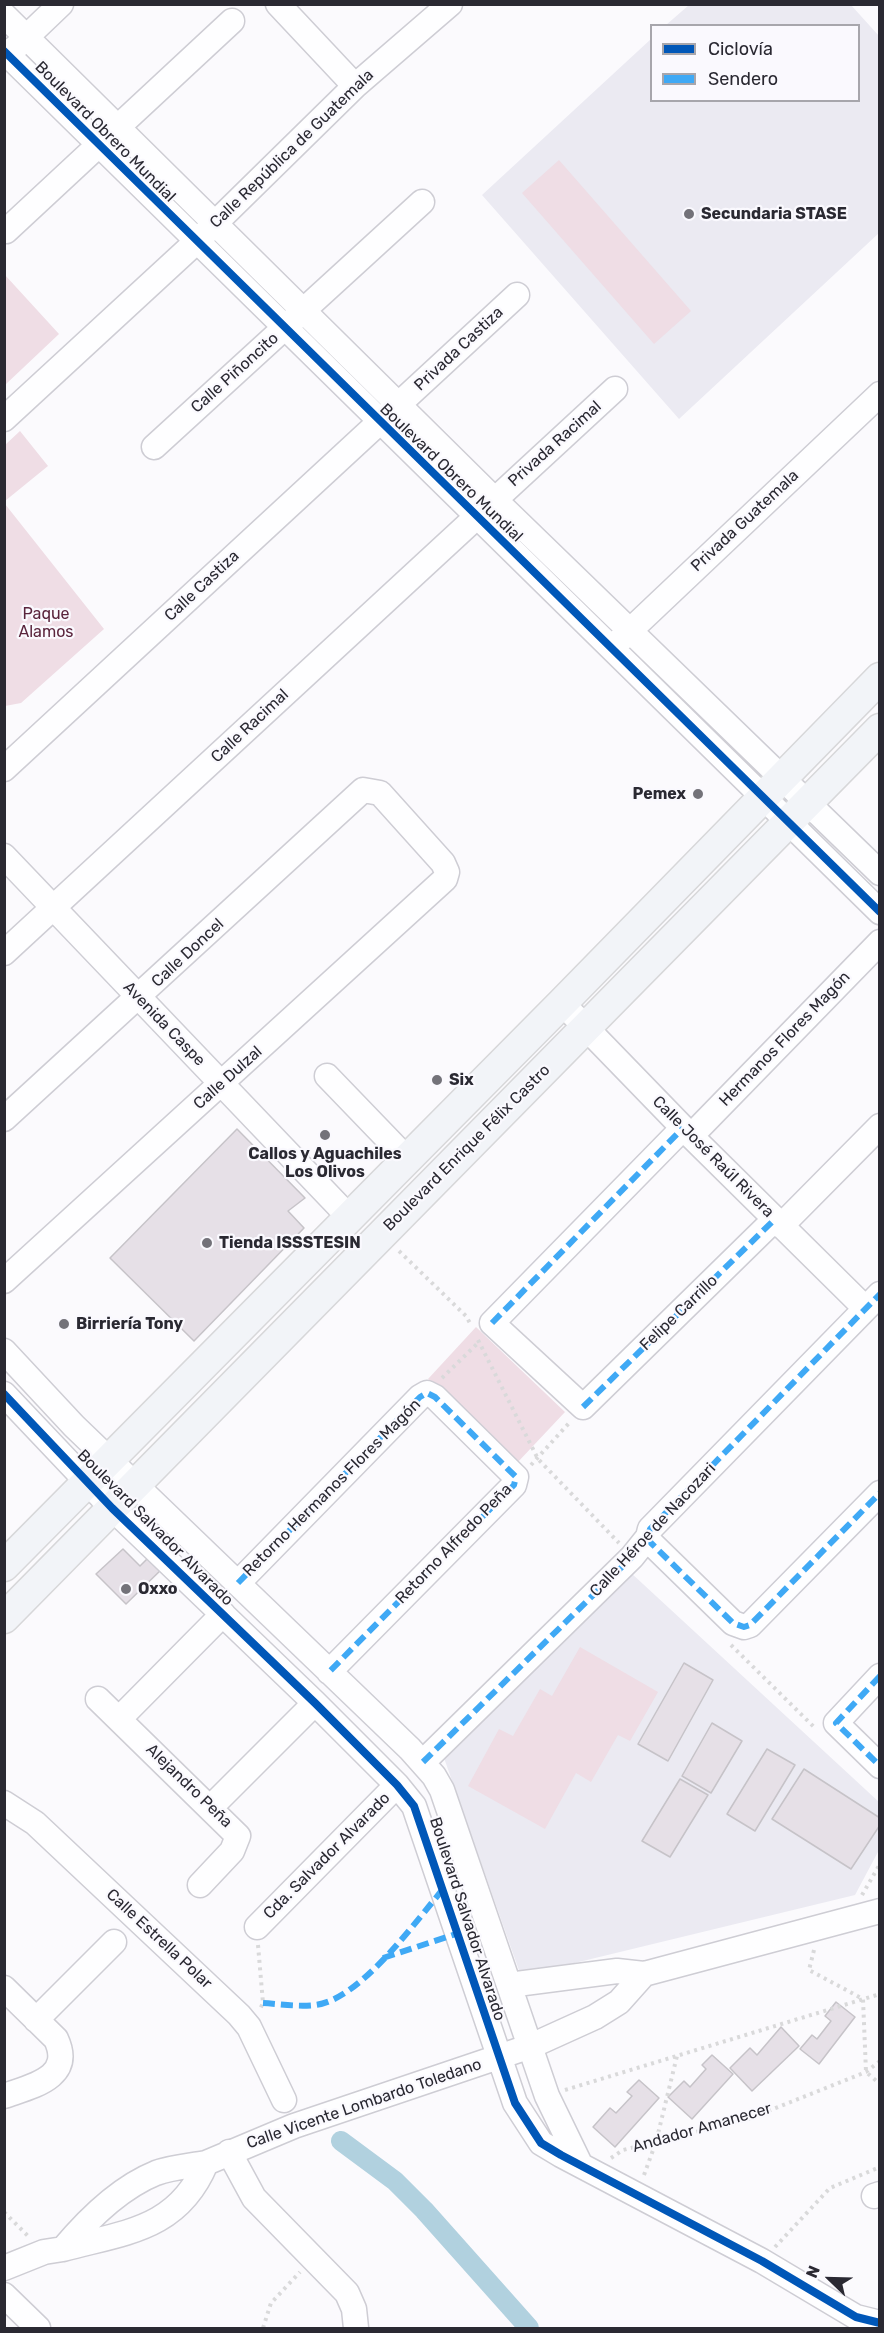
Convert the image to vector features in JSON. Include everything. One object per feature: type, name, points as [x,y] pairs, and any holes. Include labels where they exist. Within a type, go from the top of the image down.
[{"type":"main road","points":[[4,1566],[562,1003],[879,678]]},
{"type":"main road","name":"Boulevard Enrique Félix Castro","points":[[4,1618],[879,729]]},
{"type":"street","points":[[6,55],[61,4]]},
{"type":"street","points":[[278,4],[355,86]]},
{"type":"street","name":"Calle República de Guatemala","points":[[4,419],[196,242],[355,86],[450,4]]},
{"type":"street","name":"Boulevard Obrero Mundial","points":[[4,15],[26,38],[196,242],[611,649],[798,812],[879,873]]},
{"type":"street","points":[[6,231],[232,21]]},
{"type":"street","name":"Boulevard Obrero Mundial","points":[[6,55],[214,222],[629,631],[772,787]]},
{"type":"street","name":"Calle Piñoncito","points":[[154,447],[422,202]]},
{"type":"street","name":"Privada Castiza","points":[[400,404],[517,295]]},
{"type":"street","name":"Privada Racimal","points":[[495,499],[615,389]]},
{"type":"street","name":"Privada Guatemala","points":[[611,649],[879,394]]},
{"type":"street","name":"Calle Castiza","points":[[4,769],[400,404]]},
{"type":"street","name":"Calle Racimal","points":[[4,953],[495,499]]},
{"type":"street","name":"Calle Doncel","points":[[4,1119],[140,998],[363,790],[373,791]]},
{"type":"street","name":"Calle Dulzal","points":[[4,1281],[445,879],[447,872],[443,863],[380,794],[373,791]]},
{"type":"street","name":"Boulevard Obrero Mundial","points":[[798,812],[879,912]]},
{"type":"street","name":"Avenida Caspe","points":[[4,856],[349,1217]]},
{"type":"street","name":"Hermanos Flores Magón","points":[[687,1132],[879,942]]},
{"type":"street","name":"Calle José Raúl Rivera","points":[[562,1003],[778,1223],[872,1301]]},
{"type":"street","points":[[327,1076],[407,1159]]},
{"type":"street","name":"Felipe Carrillo","points":[[583,1407],[879,1126]]},
{"type":"street","points":[[583,1407],[486,1332],[687,1132]]},
{"type":"street","name":"Calle Héroe de Nacozari","points":[[423,1762],[632,1557],[648,1537],[650,1529],[872,1301]]},
{"type":"street","name":"Boulevard Salvador Alvarado","points":[[4,1351],[109,1460],[423,1762],[442,1790],[547,2096],[586,2168]]},
{"type":"street","name":"Boulevard Salvador Alvarado","points":[[4,1394],[112,1508],[315,1702],[397,1785],[420,1818],[515,2103],[541,2143],[636,2196],[762,2261],[860,2323],[879,2323]]},
{"type":"street","name":"Retorno Alfredo Peña","points":[[329,1672],[514,1485],[516,1477],[435,1397],[427,1394]]},
{"type":"street","name":"Retorno Hermanos Flores Magón","points":[[238,1583],[420,1397],[427,1394]]},
{"type":"street","points":[[648,1537],[651,1543],[733,1623],[744,1627],[750,1625],[879,1493]]},
{"type":"street","points":[[184,1576],[207,1553]]},
{"type":"street","points":[[119,1719],[224,1614]]},
{"type":"street","points":[[879,1676],[830,1730],[879,1766]]},
{"type":"street","name":"Alejandro Peña","points":[[98,1699],[211,1807],[238,1836],[232,1851],[200,1885]]},
{"type":"street","points":[[211,1807],[315,1702]]},
{"type":"street","points":[[338,1727],[361,1703]]},
{"type":"street","name":"Cda. Salvador Alvarado","points":[[257,1927],[397,1785]]},
{"type":"street","name":"Calle Estrella Polar","points":[[4,1803],[35,1823],[208,1984],[249,2027],[284,2100]]},
{"type":"street","points":[[509,1985],[617,1971],[645,1974],[879,1911]]},
{"type":"street","points":[[36,2020],[114,1942]]},
{"type":"street","name":"Calle Vicente Lombardo Toledano","points":[[53,2251],[94,2215],[139,2181],[171,2168],[206,2163],[294,2126],[531,2046],[595,2017],[619,2002],[645,1974]]},
{"type":"street","points":[[4,1988],[56,2039],[60,2049],[60,2060],[53,2075],[44,2081],[4,2096]]},
{"type":"street","points":[[229,2152],[254,2198],[347,2293],[354,2309],[356,2328]]},
{"type":"street","name":"Calle Vicente Lombardo Toledano","points":[[4,2268],[53,2251],[138,2229],[165,2216],[180,2205],[191,2191],[206,2163]]},
{"type":"street","points":[[4,2295],[38,2328]]},
{"type":"path","points":[[381,1235],[466,1316],[486,1332],[538,1459],[632,1557]]},
{"type":"path","points":[[427,1394],[486,1332]]},
{"type":"path","points":[[516,1477],[538,1459],[583,1407]]},
{"type":"path","points":[[725,1640],[830,1730]]},
{"type":"path","points":[[853,1901],[862,1895],[879,1864]]},
{"type":"path","points":[[820,1926],[809,1970],[863,1999]]},
{"type":"path","points":[[249,2027],[263,2003],[257,1927]]},
{"type":"path","points":[[547,2096],[879,1994]]},
{"type":"path","points":[[863,1999],[866,2072],[879,2084]]},
{"type":"path","points":[[636,2196],[656,2142],[677,2056]]},
{"type":"path","points":[[762,2261],[830,2188],[879,2167]]},
{"type":"path","points":[[4,2212],[53,2251]]},
{"type":"path","points":[[263,2328],[271,2303],[313,2258]]},
{"type":"shaded area","name":"Secundaria STASE","points":[[689,5],[851,5],[879,36],[879,233],[679,419],[482,195],[650,40],[650,102],[860,102],[860,24],[667,24]]},
{"type":"shaded area","points":[[630,1572],[879,1802],[879,1850],[855,1895],[521,1976],[444,1758]]},
{"type":"green space","points":[[559,160],[691,311],[654,344],[522,193]]},
{"type":"green space","points":[[5,275],[59,334],[5,385]]},
{"type":"green space","points":[[20,431],[48,466],[5,501],[5,445]]},
{"type":"green space","name":"Paque Alamos","points":[[5,504],[104,629],[21,703],[5,706]]},
{"type":"green space","points":[[476,1327],[565,1412],[517,1463],[428,1379]]},
{"type":"green space","points":[[580,1647],[658,1692],[630,1741],[618,1735],[591,1782],[576,1773],[545,1829],[468,1786],[499,1729],[513,1736],[540,1689],[552,1696]]},
{"type":"building","name":"Tienda ISSSTESIN","points":[[237,1129],[305,1198],[288,1211],[304,1228],[194,1341],[110,1258]]},
{"type":"building","name":"Oxxo","points":[[123,1549],[140,1566],[152,1554],[164,1567],[126,1604],[96,1574]]},
{"type":"building","points":[[684,1663],[713,1680],[668,1761],[638,1744]]},
{"type":"building","points":[[712,1723],[742,1741],[711,1793],[682,1776]]},
{"type":"building","points":[[767,1749],[795,1765],[755,1831],[727,1814]]},
{"type":"building","points":[[804,1769],[880,1818],[880,1825],[851,1869],[772,1819]]},
{"type":"building","points":[[680,1779],[708,1795],[670,1857],[642,1841]]},
{"type":"building","points":[[836,2002],[855,2017],[819,2064],[800,2049],[812,2035],[817,2039],[831,2021],[825,2016]]},
{"type":"building","points":[[781,2027],[799,2046],[752,2091],[730,2068],[750,2048],[757,2055]]},
{"type":"building","points":[[712,2055],[733,2074],[692,2119],[668,2097],[684,2081],[690,2087],[706,2069],[702,2065]]},
{"type":"building","points":[[639,2080],[659,2098],[615,2147],[593,2127],[610,2108],[616,2113],[632,2096],[627,2092]]},
{"type":"waterway","points":[[341,2141],[395,2181],[424,2210],[529,2328]]},
{"type":"marked path","points":[[492,1323],[683,1128]]},
{"type":"marked path","points":[[583,1407],[775,1219]]},
{"type":"marked path","points":[[423,1762],[632,1557],[648,1537],[650,1529],[880,1294]]},
{"type":"marked path","points":[[238,1583],[420,1397],[427,1393],[435,1397],[516,1477],[514,1485],[329,1672]]},
{"type":"marked path","points":[[648,1537],[651,1543],[733,1623],[744,1627],[750,1625],[880,1493]]},
{"type":"marked path","points":[[880,1676],[836,1723],[880,1766]]},
{"type":"marked path","points":[[263,2003],[315,2005],[332,2000],[350,1989],[386,1957],[444,1888]]},
{"type":"marked path","points":[[383,1958],[459,1933]]},
{"type":"cycle path","points":[[4,51],[880,912]]},
{"type":"cycle path","points":[[4,1394],[112,1508],[315,1703],[397,1785],[414,1806],[515,2103],[541,2143],[762,2261],[856,2317],[880,2323]]},
{"type":"place","name":"Secundaria STASE","points":[[689,214]]},
{"type":"place","name":"Pemex","points":[[698,794]]},
{"type":"place","name":"Six","points":[[437,1080]]},
{"type":"place","name":"Callos y Aguachiles Los Olivos","points":[[325,1135]]},
{"type":"place","name":"Tienda ISSSTESIN","points":[[207,1243]]},
{"type":"place","name":"Birriería Tony","points":[[64,1324]]},
{"type":"place","name":"Oxxo","points":[[126,1589]]}]
